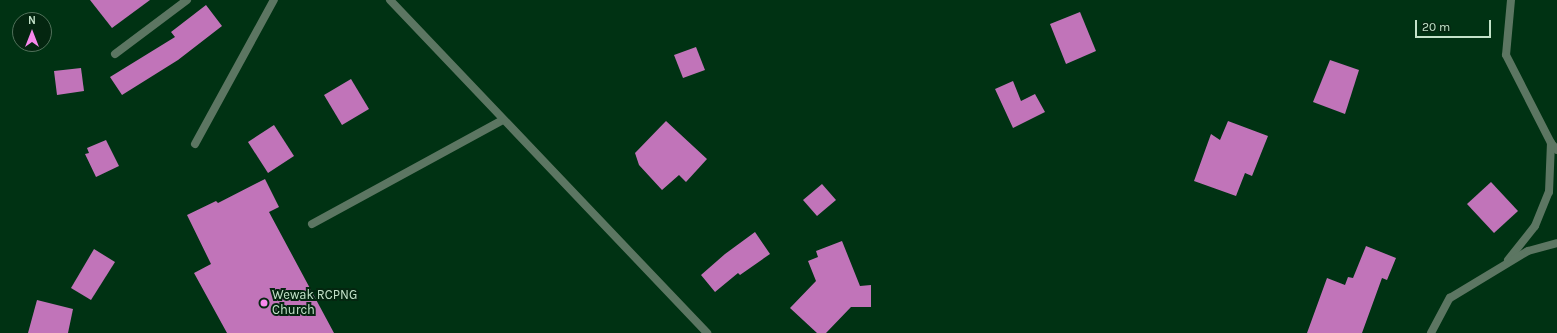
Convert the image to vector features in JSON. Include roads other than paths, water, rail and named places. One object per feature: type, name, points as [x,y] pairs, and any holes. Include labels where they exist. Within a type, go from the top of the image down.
[{"type":"street","points":[[115,54],[187,0]]},
{"type":"street","points":[[194,144],[274,0]]},
{"type":"street","points":[[390,0],[707,333]]},
{"type":"street","points":[[1511,0],[1506,55],[1551,143],[1557,150]]},
{"type":"street","points":[[312,224],[503,120]]},
{"type":"street","points":[[1505,264],[1535,226],[1549,192],[1551,143]]},
{"type":"street","points":[[1431,333],[1450,298],[1528,251],[1557,244]]},
{"type":"place","name":"Wewak RCPNG Church","points":[[264,303]]}]
